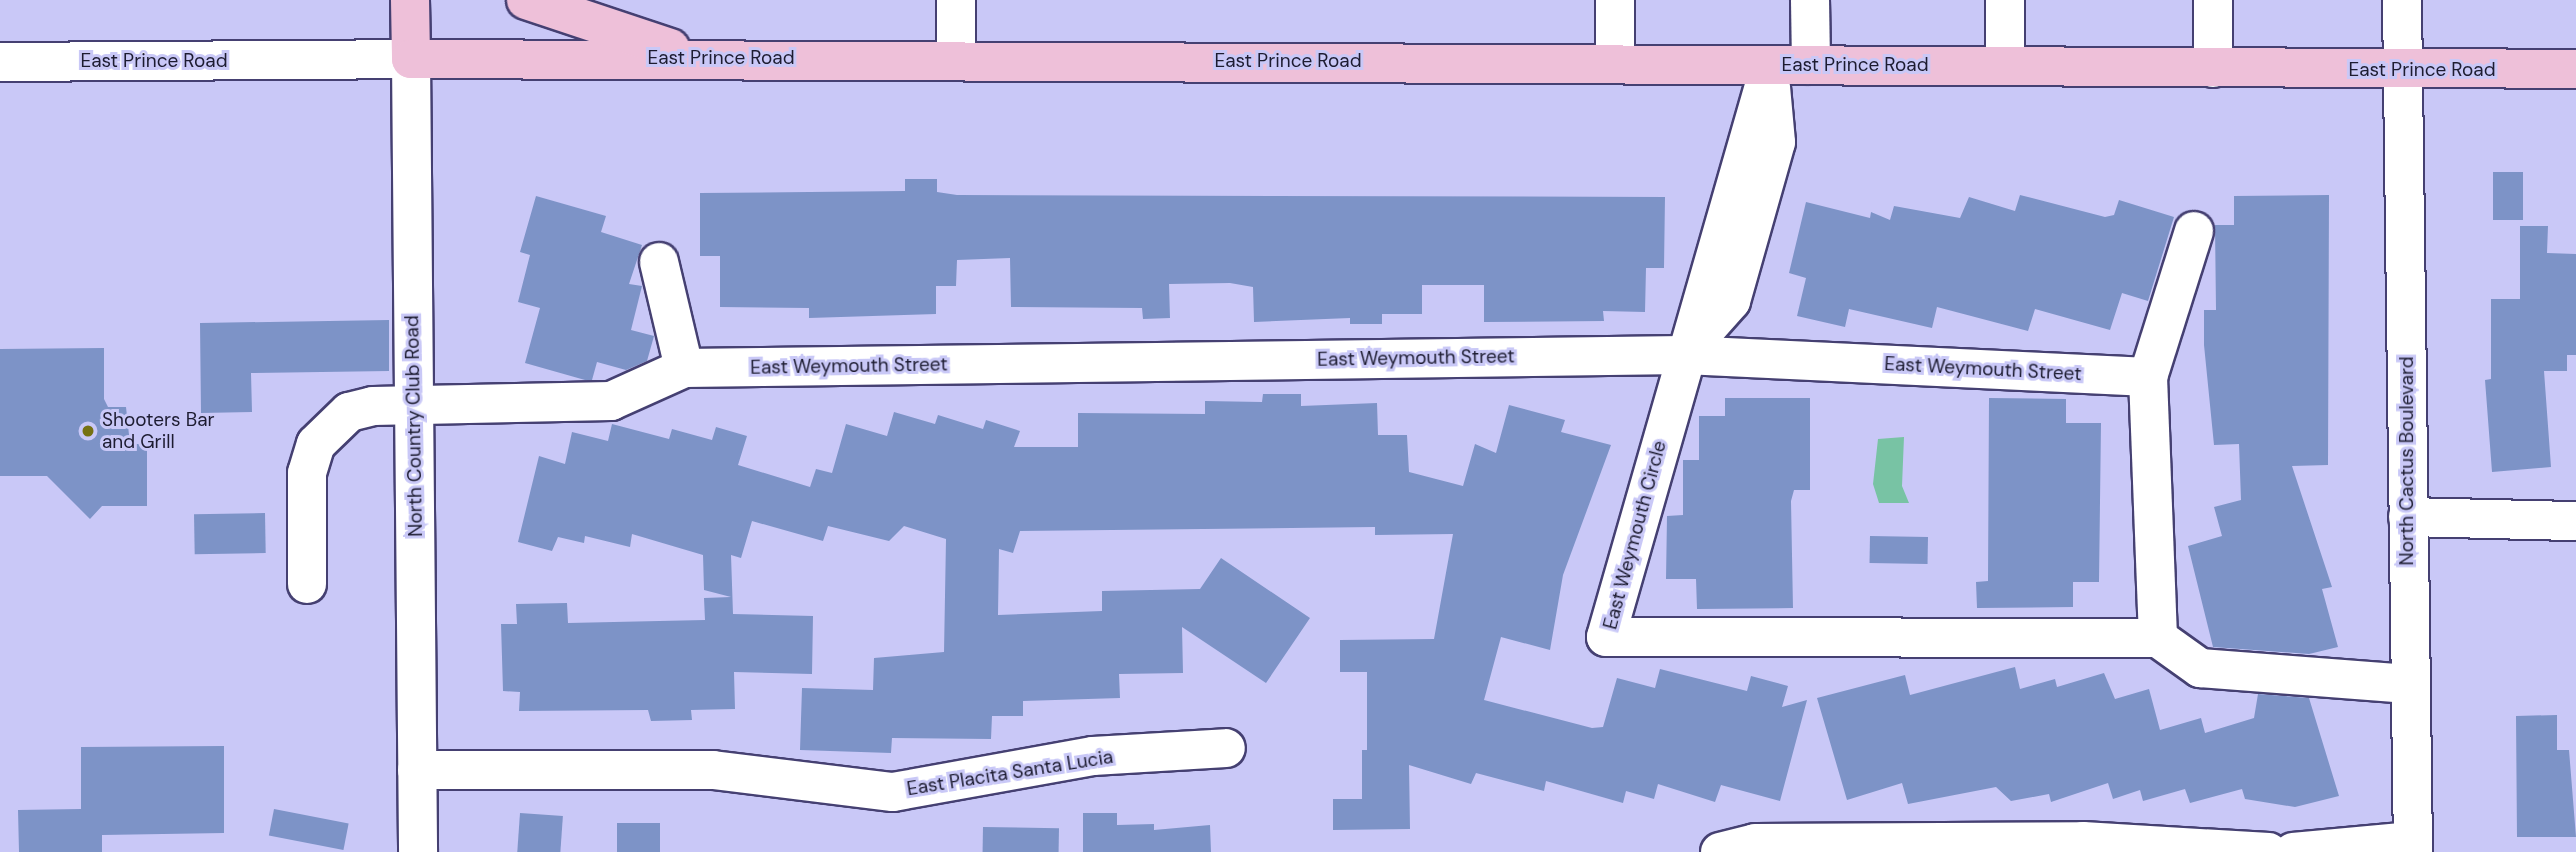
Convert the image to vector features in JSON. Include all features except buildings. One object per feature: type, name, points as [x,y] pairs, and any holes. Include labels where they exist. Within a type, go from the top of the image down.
[{"type":"main road","name":"North Country Club Road","points":[[410,0],[411,59]]},
{"type":"main road","points":[[526,0],[702,58]]},
{"type":"main road","name":"East Prince Road","points":[[411,59],[956,59],[2576,69]]},
{"type":"street","points":[[956,0],[956,59]]},
{"type":"street","points":[[1615,0],[1615,64]]},
{"type":"street","points":[[1810,0],[1811,65]]},
{"type":"street","points":[[2005,0],[2005,66]]},
{"type":"street","points":[[2213,0],[2213,68]]},
{"type":"street","name":"North Cactus Boulevard","points":[[2402,0],[2412,847]]},
{"type":"street","name":"East Prince Road","points":[[0,61],[411,59]]},
{"type":"street","name":"North Country Club Road","points":[[411,59],[418,852]]},
{"type":"street","points":[[1684,355],[1731,301],[1776,142],[1770,65]]},
{"type":"street","points":[[2194,231],[2148,377],[2158,638],[2200,668],[2408,684]]},
{"type":"street","points":[[659,262],[684,368]]},
{"type":"street","name":"East Weymouth Street","points":[[307,584],[307,473],[316,444],[349,412],[414,407],[611,401],[684,368],[1684,355],[2148,377]]},
{"type":"street","name":"East Weymouth Circle","points":[[1684,355],[1606,637],[2158,638]]},
{"type":"street","points":[[2408,517],[2576,521]]},
{"type":"street","name":"East Placita Santa Lucia","points":[[417,770],[713,770],[893,792],[1093,756],[1226,748]]},
{"type":"street","points":[[1720,852],[1755,843],[2083,841],[2269,852]]},
{"type":"street","points":[[2293,852],[2412,847]]},
{"type":"shaded area","points":[[1904,437],[1902,486],[1909,503],[1879,503],[1873,484],[1878,439]]},
{"type":"place","name":"Shooters Bar and Grill","points":[[88,431]]}]
